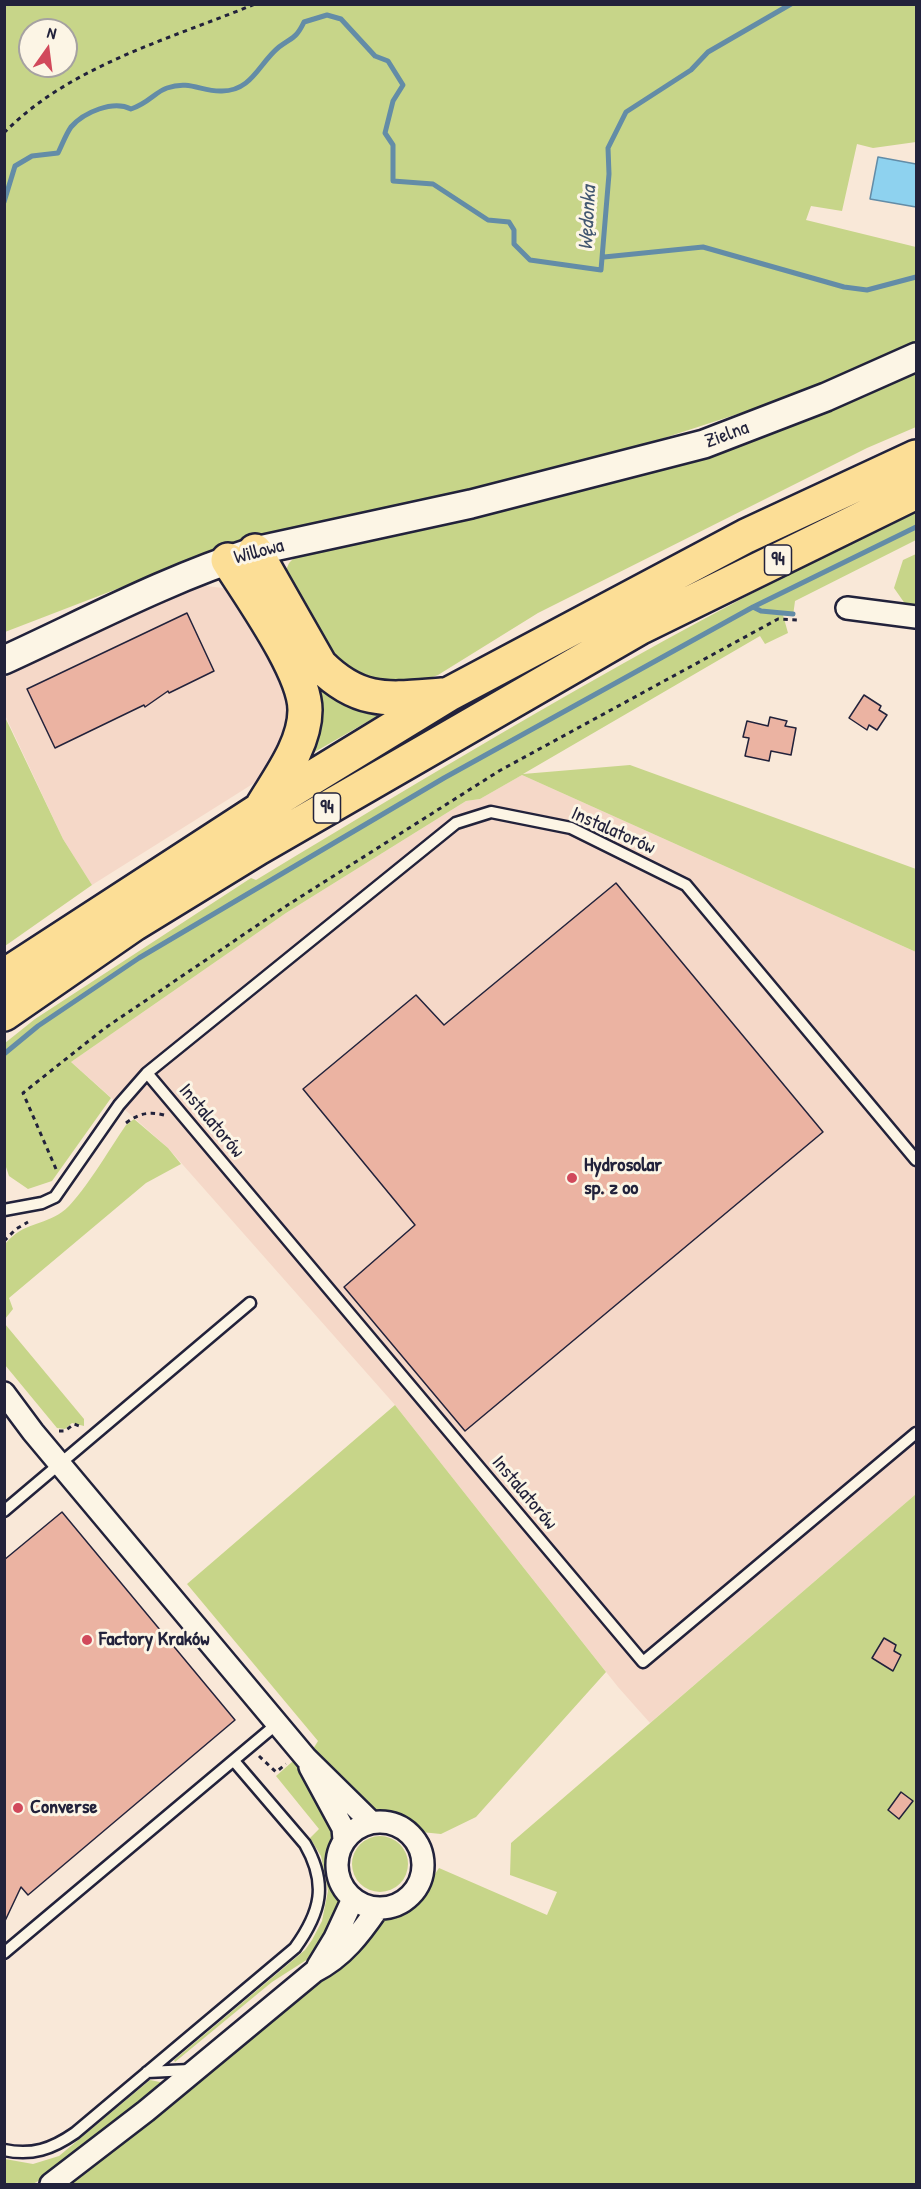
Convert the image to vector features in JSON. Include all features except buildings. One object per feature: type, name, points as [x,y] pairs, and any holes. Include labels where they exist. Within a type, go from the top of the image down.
[{"type":"highway","name":"94","points":[[9,1003],[261,809],[449,694],[746,536],[916,457]]},
{"type":"highway","name":"94","points":[[9,1003],[258,848],[639,628],[916,492]]},
{"type":"highway","points":[[241,556],[320,664],[334,678],[357,693],[375,698],[392,699],[449,694]]},
{"type":"highway","points":[[241,556],[300,687],[305,709],[295,750],[261,809]]},
{"type":"street","name":"Zielna","points":[[530,489],[704,444],[826,397],[916,357]]},
{"type":"street","name":"Willowa","points":[[4,660],[121,603],[241,556],[530,489]]},
{"type":"street","points":[[847,608],[916,617]]},
{"type":"street","points":[[4,1393],[33,1432],[278,1723],[343,1828],[344,1840]]},
{"type":"street","points":[[4,1405],[33,1432]]},
{"type":"street","points":[[300,1758],[371,1822]]},
{"type":"street","points":[[384,1821],[409,1832],[420,1848],[424,1866],[421,1880],[404,1901],[392,1907],[378,1908],[353,1899],[344,1889],[337,1871],[338,1851],[344,1840],[352,1832],[371,1822],[384,1821]]},
{"type":"street","points":[[315,1971],[335,1938],[353,1899]]},
{"type":"street","points":[[51,2184],[197,2069],[315,1971],[332,1963],[346,1950],[378,1908]]},
{"type":"lane","name":"Instalatorów","points":[[4,1210],[42,1203],[61,1191],[119,1105],[147,1073],[456,823],[491,812],[571,828],[686,885],[916,1160]]},
{"type":"lane","name":"Instalatorów","points":[[147,1073],[643,1662],[916,1433]]},
{"type":"lane","points":[[4,1511],[250,1304]]},
{"type":"lane","points":[[4,1953],[278,1723]]},
{"type":"lane","points":[[4,2150],[38,2152],[58,2145],[295,1948],[306,1932],[319,1900],[319,1876],[305,1844],[234,1761]]},
{"type":"lane","points":[[147,2072],[197,2069]]},
{"type":"path","points":[[4,133],[62,87],[110,63],[255,4]]},
{"type":"path","points":[[60,1172],[53,1168],[23,1093],[105,1028],[283,908],[499,771],[778,619],[798,620]]},
{"type":"path","points":[[126,1123],[137,1115],[153,1112],[174,1118]]},
{"type":"path","points":[[4,1241],[16,1229],[31,1221]]},
{"type":"path","points":[[256,1753],[276,1772],[300,1758]]},
{"type":"shaded area","points":[[190,584],[231,589],[297,708],[267,775],[92,885],[63,839],[5,715],[4,678]]},
{"type":"shaded area","points":[[522,775],[916,952],[916,1494],[650,1723],[618,1687],[395,1405],[168,1148],[71,1062],[286,913],[466,801],[480,799]]},
{"type":"green space","points":[[4,5],[916,5],[916,142],[873,148],[857,144],[842,211],[811,206],[806,220],[916,247],[916,343],[796,395],[661,439],[442,500],[252,537],[5,632]]},
{"type":"green space","points":[[916,371],[916,427],[867,448],[538,613],[438,675],[398,689],[351,680],[310,635],[284,575],[289,563],[297,555],[679,459],[865,397]]},
{"type":"green space","points":[[916,513],[916,540],[795,601],[793,616],[783,615],[788,633],[765,644],[760,636],[523,774],[630,765],[916,869],[916,952],[522,775],[480,799],[466,801],[286,913],[71,1062],[111,1098],[52,1181],[28,1189],[9,1176],[4,1161],[5,1043],[35,1019],[251,878],[256,880],[499,734],[747,596]]},
{"type":"green space","points":[[916,554],[916,609],[908,608],[894,588],[903,560]]},
{"type":"green space","points":[[314,666],[393,707],[299,761],[307,741]]},
{"type":"green space","points":[[4,715],[63,839],[92,885],[5,946]]},
{"type":"green space","points":[[134,1119],[168,1148],[181,1164],[146,1183],[9,1298],[13,1309],[5,1319],[6,1243],[20,1231],[55,1216],[69,1206],[86,1185],[126,1125]]},
{"type":"green space","points":[[5,1324],[84,1419],[84,1426],[72,1423],[65,1429],[57,1428],[5,1365]]},
{"type":"green space","points":[[395,1405],[606,1672],[476,1817],[441,1834],[421,1832],[399,1817],[373,1811],[358,1801],[313,1749],[318,1741],[187,1584]]},
{"type":"green space","points":[[916,1494],[916,2184],[69,2184],[153,2120],[331,1972],[376,1920],[407,1908],[417,1901],[439,1868],[547,1915],[557,1892],[510,1875],[511,1843]]},
{"type":"green space","points":[[292,1762],[296,1762],[332,1817],[335,1837],[329,1857],[329,1872],[339,1898],[340,1910],[316,1952],[272,1982],[175,2062],[174,2060],[305,1950],[322,1921],[328,1891],[321,1856],[310,1838],[319,1829],[276,1776]]},
{"type":"green space","points":[[375,1836],[385,1836],[400,1844],[406,1853],[408,1864],[406,1875],[400,1884],[385,1892],[375,1892],[364,1887],[357,1880],[352,1869],[352,1859],[357,1848],[364,1841]]},
{"type":"green space","points":[[150,2080],[160,2082],[162,2085],[40,2180],[33,2184],[5,2184],[5,2159],[33,2164],[59,2156]]},
{"type":"water","points":[[878,157],[916,164],[916,207],[870,199]]},
{"type":"waterway","name":"Wędonka","points":[[4,202],[15,166],[32,156],[58,153],[71,127],[91,112],[116,106],[131,109],[143,104],[163,90],[175,86],[232,90],[248,81],[272,53],[296,35],[304,22],[327,15],[341,19],[375,56],[388,61],[403,85],[393,101],[385,133],[393,145],[393,181],[433,184],[488,220],[509,222],[514,230],[514,244],[530,260],[601,270],[609,174],[608,148],[626,112],[691,70],[708,52],[791,4]]},
{"type":"waterway","points":[[604,257],[703,247],[844,287],[867,290],[916,277]]},
{"type":"waterway","points":[[4,1054],[38,1026],[139,958],[444,778],[753,607],[916,527]]},
{"type":"waterway","points":[[753,607],[761,611],[793,614]]},
{"type":"place","name":"Hydrosolar sp. z oo","points":[[572,1178]]},
{"type":"place","name":"Factory Kraków","points":[[87,1640]]},
{"type":"place","name":"Converse","points":[[18,1808]]}]
